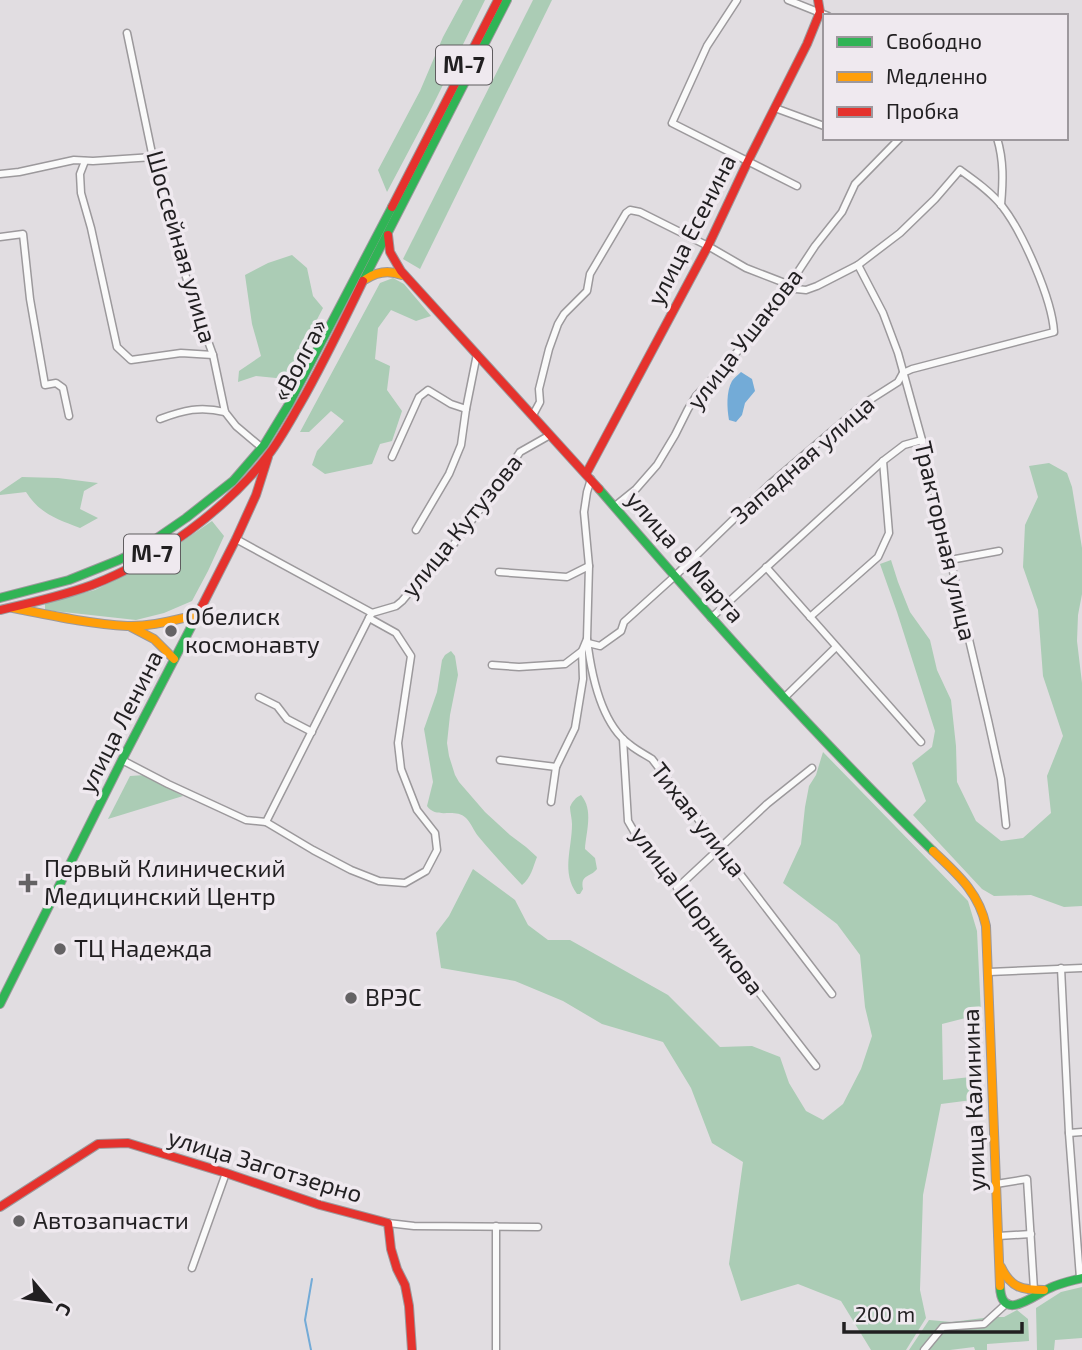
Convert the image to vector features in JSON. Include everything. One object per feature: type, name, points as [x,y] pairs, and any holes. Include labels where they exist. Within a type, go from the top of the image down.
[{"type":"main road","name":"«Волга»","points":[[0,598],[72,578],[133,553],[215,497],[261,447],[288,404],[347,293],[498,0]]},
{"type":"main road","name":"«Волга»","points":[[4,609],[76,590],[133,566],[216,509],[252,475],[287,427],[308,390],[507,0]]},
{"type":"main road","points":[[818,0],[824,14]]},
{"type":"main road","name":"улица Есенина","points":[[589,476],[823,16]]},
{"type":"main road","name":"улица 8 Марта","points":[[389,231],[388,249],[405,276],[589,476],[784,698],[976,895]]},
{"type":"main road","points":[[364,281],[382,271],[405,276]]},
{"type":"main road","name":"улица Ленина","points":[[0,1004],[236,539],[257,495],[269,454]]},
{"type":"main road","points":[[4,609],[128,626],[197,615]]},
{"type":"main road","points":[[155,639],[152,629],[157,623]]},
{"type":"main road","points":[[128,626],[155,639],[174,659]]},
{"type":"main road","name":"улица Калинина","points":[[976,895],[983,909],[986,926],[1000,1286],[1007,1303]]},
{"type":"main road","name":"улица Заготзерно","points":[[0,1207],[97,1144],[128,1143],[320,1205],[388,1223]]},
{"type":"main road","points":[[388,1223],[391,1249],[405,1285],[409,1306],[412,1350]]},
{"type":"main road","points":[[1000,1265],[1009,1282]]},
{"type":"main road","points":[[1007,1303],[1017,1305],[1044,1290],[1081,1278]]},
{"type":"main road","points":[[1000,1286],[1003,1282],[1009,1282],[1022,1289],[1044,1290]]},
{"type":"main road","points":[[1031,1299],[1034,1290]]},
{"type":"street","points":[[737,0],[707,46],[672,123],[797,186]]},
{"type":"street","points":[[788,0],[824,14]]},
{"type":"street","name":"Шоссейная улица","points":[[127,33],[153,157],[190,291],[213,355],[225,412]]},
{"type":"street","points":[[775,108],[823,126]]},
{"type":"street","name":"улица Ушакова","points":[[615,506],[636,489],[657,465],[696,396],[776,305],[815,246],[842,212],[855,184],[898,140]]},
{"type":"street","points":[[998,140],[1002,153],[1004,179],[1001,205]]},
{"type":"street","points":[[0,174],[19,173],[74,160],[153,157]]},
{"type":"street","points":[[85,161],[80,174],[81,193],[117,347],[131,359],[180,352],[213,355]]},
{"type":"street","points":[[533,415],[540,402],[539,390],[558,324],[587,291],[590,274],[630,210],[640,212],[708,246],[746,268],[796,289],[806,289],[858,265],[900,233],[960,170],[1001,205]]},
{"type":"street","name":"Западная улица","points":[[587,641],[600,646],[621,631],[624,622],[769,484],[864,403],[898,382],[903,373],[1054,332],[1044,288],[1020,237],[1001,205]]},
{"type":"street","points":[[0,237],[23,234],[30,299],[45,385],[56,383],[63,388],[69,416]]},
{"type":"street","name":"Тракторная улица","points":[[858,265],[883,313],[922,440],[1001,779],[1006,825]]},
{"type":"street","name":"улица Кутузова","points":[[416,530],[449,474],[461,445],[477,354]]},
{"type":"street","points":[[392,457],[419,397],[428,390],[451,404],[466,409]]},
{"type":"street","points":[[160,419],[184,410],[225,412],[236,426],[261,447]]},
{"type":"street","name":"улица Кутузова","points":[[370,616],[402,601],[453,545],[520,452],[550,435]]},
{"type":"street","points":[[711,618],[883,461],[904,445],[922,440]]},
{"type":"street","points":[[810,617],[878,557],[889,533],[883,461]]},
{"type":"street","points":[[492,665],[519,667],[565,664],[582,651],[587,641],[589,566],[584,512],[589,476]]},
{"type":"street","points":[[122,760],[246,820],[266,822],[313,850],[379,881],[405,884],[426,871],[437,850],[435,832],[417,810],[401,769],[397,743],[411,656],[396,633],[236,539]]},
{"type":"street","points":[[950,560],[999,551]]},
{"type":"street","points":[[499,572],[568,577],[589,566]]},
{"type":"street","points":[[766,567],[921,743]]},
{"type":"street","points":[[266,822],[370,616]]},
{"type":"street","name":"Тихая улица","points":[[587,641],[590,666],[608,719],[623,739],[652,759],[832,994]]},
{"type":"street","points":[[784,698],[836,647]]},
{"type":"street","points":[[551,802],[556,767],[575,728],[583,679],[582,651]]},
{"type":"street","points":[[259,697],[277,706],[287,719],[312,732]]},
{"type":"street","name":"улица Шорникова","points":[[623,739],[628,821],[639,840],[816,1066]]},
{"type":"street","points":[[499,760],[556,767]]},
{"type":"street","points":[[677,888],[767,804],[812,768]]},
{"type":"street","points":[[1061,968],[1069,1133],[1081,1278]]},
{"type":"street","points":[[989,972],[1082,968]]},
{"type":"street","points":[[1069,1133],[1082,1132]]},
{"type":"street","points":[[192,1268],[226,1173]]},
{"type":"street","points":[[996,1184],[1027,1179],[1034,1290]]},
{"type":"street","name":"улица Заготзерно","points":[[388,1223],[414,1226],[538,1227]]},
{"type":"street","points":[[496,1226],[496,1350]]},
{"type":"street","points":[[998,1236],[1031,1234]]},
{"type":"street","points":[[924,1350],[943,1327],[984,1324],[1007,1303]]},
{"type":"green space","points":[[463,0],[485,0],[387,192],[378,170],[420,91],[443,37]]},
{"type":"green space","points":[[533,0],[552,0],[420,269],[403,259]]},
{"type":"green space","points":[[292,255],[307,268],[313,296],[323,308],[286,379],[256,376],[238,382],[239,371],[261,356],[252,324],[245,275]]},
{"type":"green space","points":[[393,278],[404,284],[431,316],[416,321],[391,310],[378,328],[375,359],[390,366],[387,390],[402,411],[392,441],[380,444],[372,464],[325,474],[312,465],[317,451],[344,421],[331,411],[309,432],[300,432],[380,283]]},
{"type":"green space","points":[[1049,463],[1067,473],[1072,487],[1082,548],[1082,594],[1077,641],[1082,683],[1082,906],[1064,907],[1031,895],[994,896],[982,889],[913,815],[926,801],[912,763],[932,747],[935,731],[880,564],[891,560],[910,612],[930,640],[937,670],[951,700],[957,782],[976,821],[1001,841],[1023,838],[1051,813],[1047,776],[1063,736],[1043,676],[1038,610],[1023,567],[1025,525],[1038,497],[1029,466]]},
{"type":"green space","points":[[22,477],[98,483],[84,491],[80,509],[98,518],[80,528],[43,511],[26,492],[0,495],[0,492]]},
{"type":"green space","points":[[212,521],[224,536],[192,601],[164,613],[136,620],[45,610],[45,603],[95,590],[139,568]]},
{"type":"green space","points":[[451,651],[455,656],[458,675],[450,715],[447,743],[449,756],[459,782],[485,812],[537,857],[530,876],[522,885],[478,836],[466,818],[456,813],[436,812],[427,806],[433,782],[424,729],[437,692],[442,660]]},
{"type":"green space","points":[[823,752],[968,901],[977,931],[981,1014],[942,1024],[943,1080],[980,1076],[980,1099],[941,1104],[923,1195],[920,1290],[926,1318],[906,1350],[871,1350],[841,1301],[798,1284],[741,1301],[729,1264],[743,1162],[712,1143],[691,1088],[663,1042],[602,1024],[563,1001],[515,981],[441,968],[436,933],[449,916],[473,869],[515,900],[528,925],[548,940],[570,940],[668,995],[720,1047],[752,1046],[780,1057],[789,1083],[806,1111],[823,1120],[843,1104],[861,1069],[872,1036],[865,1007],[860,955],[837,924],[783,883],[801,844],[809,786],[816,775]]},
{"type":"green space","points":[[145,775],[183,796],[108,819],[130,776]]},
{"type":"green space","points":[[581,795],[588,814],[585,849],[595,858],[597,869],[584,878],[583,889],[577,894],[568,869],[572,824],[570,807]]},
{"type":"green space","points":[[1082,1287],[1082,1338],[1055,1340],[1054,1350],[1037,1350],[1036,1308],[1061,1292]]},
{"type":"green space","points":[[1017,1310],[1028,1319],[1029,1341],[987,1344],[987,1350],[975,1350],[974,1347],[909,1350],[929,1320],[952,1322],[1004,1317]]},
{"type":"water","points":[[741,372],[752,379],[755,391],[745,403],[742,415],[736,422],[729,420],[728,395],[732,381]]},
{"type":"waterway","points":[[311,1350],[305,1320],[312,1279]]},
{"type":"traffic: fast","points":[[363,281],[507,0]]},
{"type":"traffic: fast","points":[[0,598],[69,580],[141,549],[233,481],[264,445],[289,404],[392,207]]},
{"type":"traffic: fast","points":[[599,489],[762,673],[933,851]]},
{"type":"traffic: fast","points":[[0,1004],[202,606]]},
{"type":"traffic: fast","points":[[1000,1286],[1002,1297],[1006,1303],[1012,1305],[1050,1288],[1082,1278]]},
{"type":"traffic: slow","points":[[366,279],[384,272],[402,275]]},
{"type":"traffic: slow","points":[[13,608],[127,626],[197,615]]},
{"type":"traffic: slow","points":[[131,627],[154,639],[174,659]]},
{"type":"traffic: slow","points":[[933,851],[972,893],[986,926],[1000,1286]]},
{"type":"traffic: slow","points":[[1001,1267],[1013,1284],[1044,1290]]},
{"type":"traffic: jam","points":[[392,207],[498,0]]},
{"type":"traffic: jam","points":[[586,474],[708,246],[807,44],[820,12],[818,0]]},
{"type":"traffic: jam","points":[[388,235],[390,252],[401,271],[599,489]]},
{"type":"traffic: jam","points":[[0,610],[69,593],[117,574],[189,531],[233,494],[269,454],[281,436],[317,374],[363,281]]},
{"type":"traffic: jam","points":[[202,606],[256,495],[268,457]]},
{"type":"traffic: jam","points":[[0,1207],[98,1144],[128,1143],[320,1205],[388,1223],[391,1249],[405,1285],[409,1306],[412,1350]]},
{"type":"place","name":"Обелиск космонавту","points":[[171,631]]},
{"type":"place","name":"Первый Клинический Медицинский Центр","points":[[28,883]]},
{"type":"place","name":"ТЦ Надежда","points":[[60,949]]},
{"type":"place","name":"ВРЭС","points":[[351,998]]},
{"type":"place","name":"Автозапчасти","points":[[19,1221]]}]
